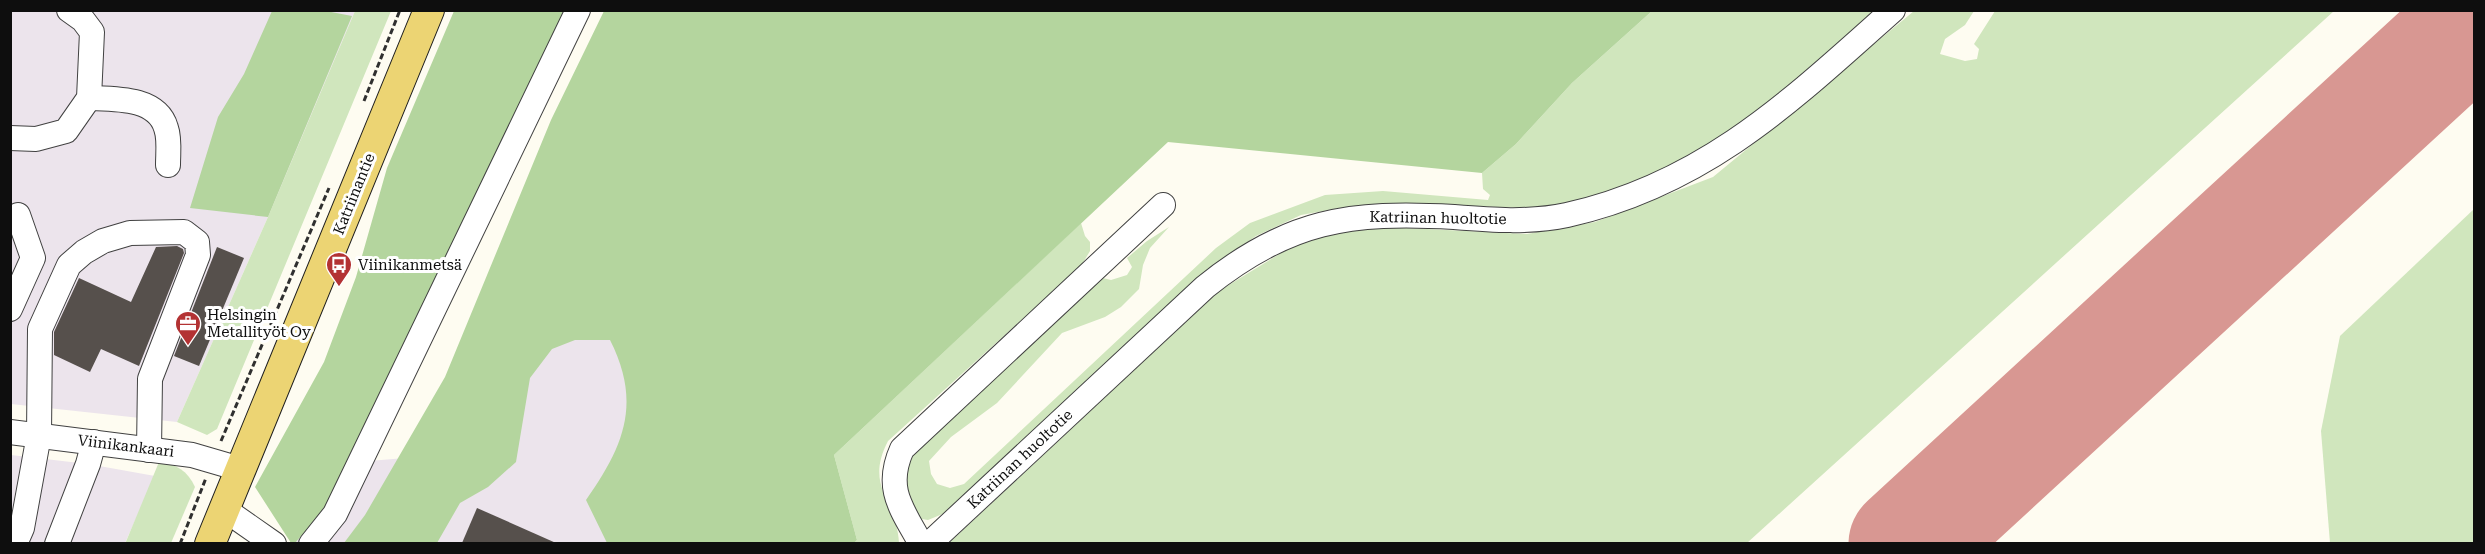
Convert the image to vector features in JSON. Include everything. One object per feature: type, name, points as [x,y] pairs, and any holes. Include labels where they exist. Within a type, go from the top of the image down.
[{"type":"main road","name":"Katriinantie","points":[[210,543],[224,509],[226,465],[429,10]]},
{"type":"street","points":[[10,138],[36,140],[66,131],[89,98],[92,32],[83,20],[69,10]]},
{"type":"street","points":[[311,543],[335,514],[578,10]]},
{"type":"street","name":"Katriinan huoltotie","points":[[929,543],[1205,287],[1230,267],[1268,244],[1311,226],[1343,219],[1406,214],[1529,219],[1565,216],[1631,196],[1687,173],[1759,126],[1893,10]]},
{"type":"street","points":[[89,98],[143,104],[156,111],[166,125],[168,165]]},
{"type":"street","points":[[921,543],[894,489],[894,465],[902,449],[1163,205]]},
{"type":"street","points":[[10,309],[33,258],[18,215]]},
{"type":"street","points":[[15,543],[22,528],[39,435],[40,329],[69,265],[84,252],[103,241],[130,233],[184,232],[197,242],[198,255],[150,379],[149,450]]},
{"type":"street","name":"Viinikankaari","points":[[10,432],[149,450],[226,465]]},
{"type":"street","points":[[57,543],[88,464],[94,442]]},
{"type":"street","points":[[224,509],[274,543]]},
{"type":"path","points":[[361,108],[400,10]]},
{"type":"path","points":[[180,543],[226,465],[330,185]]},
{"type":"shaded area","points":[[11,11],[355,11],[268,217],[177,422],[11,404]]},
{"type":"shaded area","points":[[636,309],[629,543],[291,544],[322,507],[345,463],[465,453],[533,336]]},
{"type":"shaded area","points":[[11,455],[88,464],[155,476],[125,543],[11,544]]},
{"type":"green space","points":[[604,10],[1652,11],[1572,83],[1516,144],[1482,173],[1168,142],[834,455],[857,540],[854,543],[607,543],[586,500],[619,442],[626,404],[625,384],[620,363],[610,340],[575,340],[552,349],[530,378],[516,462],[488,487],[460,503],[437,543],[344,543],[365,515],[445,377],[551,120]]},
{"type":"green space","points":[[272,11],[326,11],[352,16],[268,217],[190,208],[218,117],[244,74]]},
{"type":"green space","points":[[355,11],[391,11],[217,429],[207,435],[177,422],[268,217]]},
{"type":"green space","points":[[454,11],[572,11],[325,509],[295,543],[291,543],[255,487],[324,362],[356,277],[387,168]]},
{"type":"green space","points":[[1652,11],[1874,11],[1739,129],[1696,155],[1615,190],[1568,204],[1528,208],[1385,203],[1340,208],[1301,215],[1256,236],[1228,256],[945,513],[928,520],[916,518],[906,504],[907,454],[1103,278],[1111,280],[1127,275],[1132,267],[1127,258],[1147,241],[1169,227],[1150,248],[1143,265],[1139,289],[1121,307],[1105,317],[1062,333],[997,403],[951,437],[929,461],[931,474],[937,484],[950,488],[964,484],[1216,248],[1250,223],[1325,195],[1383,191],[1488,200],[1490,195],[1483,189],[1482,173],[1516,144],[1572,83]]},
{"type":"green space","points":[[1914,11],[1974,11],[1965,25],[1945,39],[1940,54],[1965,61],[1977,59],[1979,49],[1974,44],[1995,11],[2334,11],[1747,543],[948,544],[1219,291],[1299,242],[1367,226],[1527,234],[1595,222],[1713,177]]},
{"type":"green space","points":[[2474,209],[2474,543],[2330,543],[2321,431],[2340,336]]},
{"type":"green space","points":[[1081,223],[1085,236],[1090,242],[1090,251],[1081,266],[888,441],[879,470],[880,482],[897,528],[899,543],[854,543],[857,540],[834,455]]},
{"type":"green space","points":[[159,462],[181,469],[195,487],[171,543],[125,544]]},
{"type":"building","points":[[177,246],[183,249],[184,253],[139,366],[101,349],[90,372],[54,355],[54,332],[79,278],[131,302],[156,247]]},
{"type":"building","points":[[217,247],[244,258],[199,366],[174,356]]},
{"type":"building","points":[[477,508],[556,543],[462,543]]},
{"type":"runway","points":[[1907,544],[2474,23]]},
{"type":"place","name":"Viinikanmetsä","points":[[339,288]]},
{"type":"place","name":"Helsingin Metallityöt Oy","points":[[188,347]]}]
